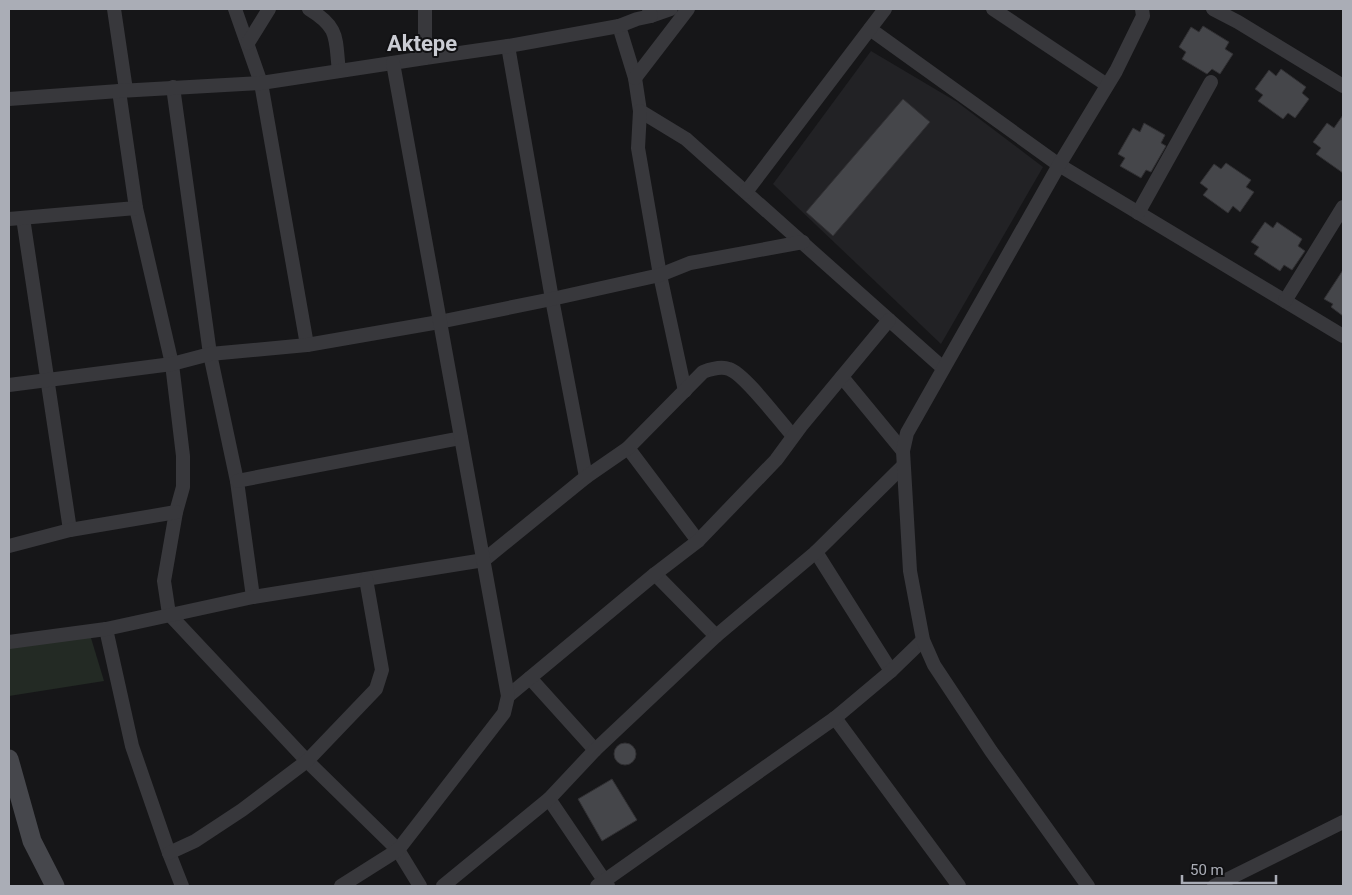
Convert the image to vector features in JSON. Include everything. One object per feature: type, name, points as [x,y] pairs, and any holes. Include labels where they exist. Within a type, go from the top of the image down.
[{"type":"main road","points":[[10,766],[32,841],[55,886]]},
{"type":"street","points":[[114,9],[136,208],[172,364],[183,456],[183,487],[176,512],[164,581],[169,614],[307,761],[398,850],[420,886]]},
{"type":"street","points":[[235,9],[261,83],[307,345]]},
{"type":"street","points":[[248,42],[268,9]]},
{"type":"street","points":[[309,9],[327,21],[335,32],[339,71]]},
{"type":"street","points":[[425,9],[425,58]]},
{"type":"street","points":[[9,99],[123,90],[261,83],[508,46],[619,26],[650,12],[671,9]]},
{"type":"street","points":[[635,78],[688,9]]},
{"type":"street","points":[[746,192],[886,9]]},
{"type":"street","points":[[993,9],[1107,86]]},
{"type":"street","points":[[1088,886],[991,751],[934,665],[924,640],[910,571],[904,452],[907,433],[1059,165],[1107,86],[1142,16],[1142,9]]},
{"type":"street","points":[[1213,9],[1238,22],[1343,86]]},
{"type":"street","points":[[619,26],[635,78],[640,111],[638,148],[660,275],[685,391]]},
{"type":"street","points":[[870,29],[1059,165],[1343,336]]},
{"type":"street","points":[[508,46],[552,299],[586,477]]},
{"type":"street","points":[[341,886],[398,850],[504,713],[508,696],[393,63]]},
{"type":"street","points":[[1138,213],[1211,82]]},
{"type":"street","points":[[173,88],[210,354],[237,481],[253,597]]},
{"type":"street","points":[[640,111],[686,139],[943,368]]},
{"type":"street","points":[[70,530],[46,380],[16,218],[136,208]]},
{"type":"street","points":[[1285,301],[1342,212]]},
{"type":"street","points":[[9,385],[172,364],[210,354],[307,345],[439,322],[660,275],[690,263],[803,242]]},
{"type":"street","points":[[508,696],[655,574],[698,541],[776,460],[793,436],[889,320]]},
{"type":"street","points":[[9,642],[106,629],[253,597],[484,560],[586,477],[628,448],[703,372],[715,368],[728,368],[741,376],[793,436]]},
{"type":"street","points":[[842,377],[904,452]]},
{"type":"street","points":[[237,481],[461,438]]},
{"type":"street","points":[[628,448],[698,541]]},
{"type":"street","points":[[443,886],[549,799],[595,750],[716,636],[816,552],[904,466]]},
{"type":"street","points":[[9,546],[70,530],[176,512]]},
{"type":"street","points":[[816,552],[891,671]]},
{"type":"street","points":[[655,574],[716,636]]},
{"type":"street","points":[[169,853],[195,842],[242,810],[307,761],[376,689],[382,670],[366,578]]},
{"type":"street","points":[[106,629],[132,746],[182,886]]},
{"type":"street","points":[[549,799],[603,885],[835,718],[891,671],[924,640]]},
{"type":"street","points":[[530,678],[595,750]]},
{"type":"street","points":[[835,718],[960,886]]},
{"type":"street","points":[[1214,886],[1343,822]]},
{"type":"shaded area","points":[[871,51],[957,102],[1043,167],[941,344],[773,184]]},
{"type":"shaded area","points":[[88,628],[104,681],[9,696],[9,642]]},
{"type":"building","points":[[1203,26],[1229,42],[1225,49],[1233,54],[1220,74],[1212,69],[1207,74],[1182,59],[1186,52],[1179,47],[1191,27],[1199,32]]},
{"type":"building","points":[[1281,69],[1306,87],[1302,93],[1309,99],[1295,118],[1288,113],[1283,119],[1258,101],[1263,95],[1255,89],[1269,70],[1276,76]]},
{"type":"building","points":[[903,99],[930,122],[833,236],[806,212]]},
{"type":"building","points":[[1343,115],[1343,173],[1316,154],[1321,148],[1313,142],[1327,123],[1334,128]]},
{"type":"building","points":[[1144,123],[1165,135],[1161,143],[1166,146],[1151,172],[1146,170],[1141,178],[1120,166],[1125,158],[1118,154],[1133,128],[1140,132]]},
{"type":"building","points":[[1226,163],[1251,180],[1246,187],[1254,192],[1240,212],[1233,206],[1228,213],[1203,195],[1208,189],[1200,183],[1214,164],[1221,169]]},
{"type":"building","points":[[1265,222],[1273,228],[1277,222],[1302,239],[1298,246],[1305,251],[1292,270],[1284,265],[1280,271],[1254,254],[1259,247],[1251,242]]},
{"type":"building","points":[[1343,270],[1343,316],[1331,307],[1333,304],[1324,299]]},
{"type":"building","points":[[625,743],[633,746],[636,754],[633,762],[625,765],[617,762],[614,754],[617,746]]},
{"type":"building","points":[[612,779],[637,820],[602,841],[578,799]]},
{"type":"district","name":"Aktepe","points":[[422,43]]}]
